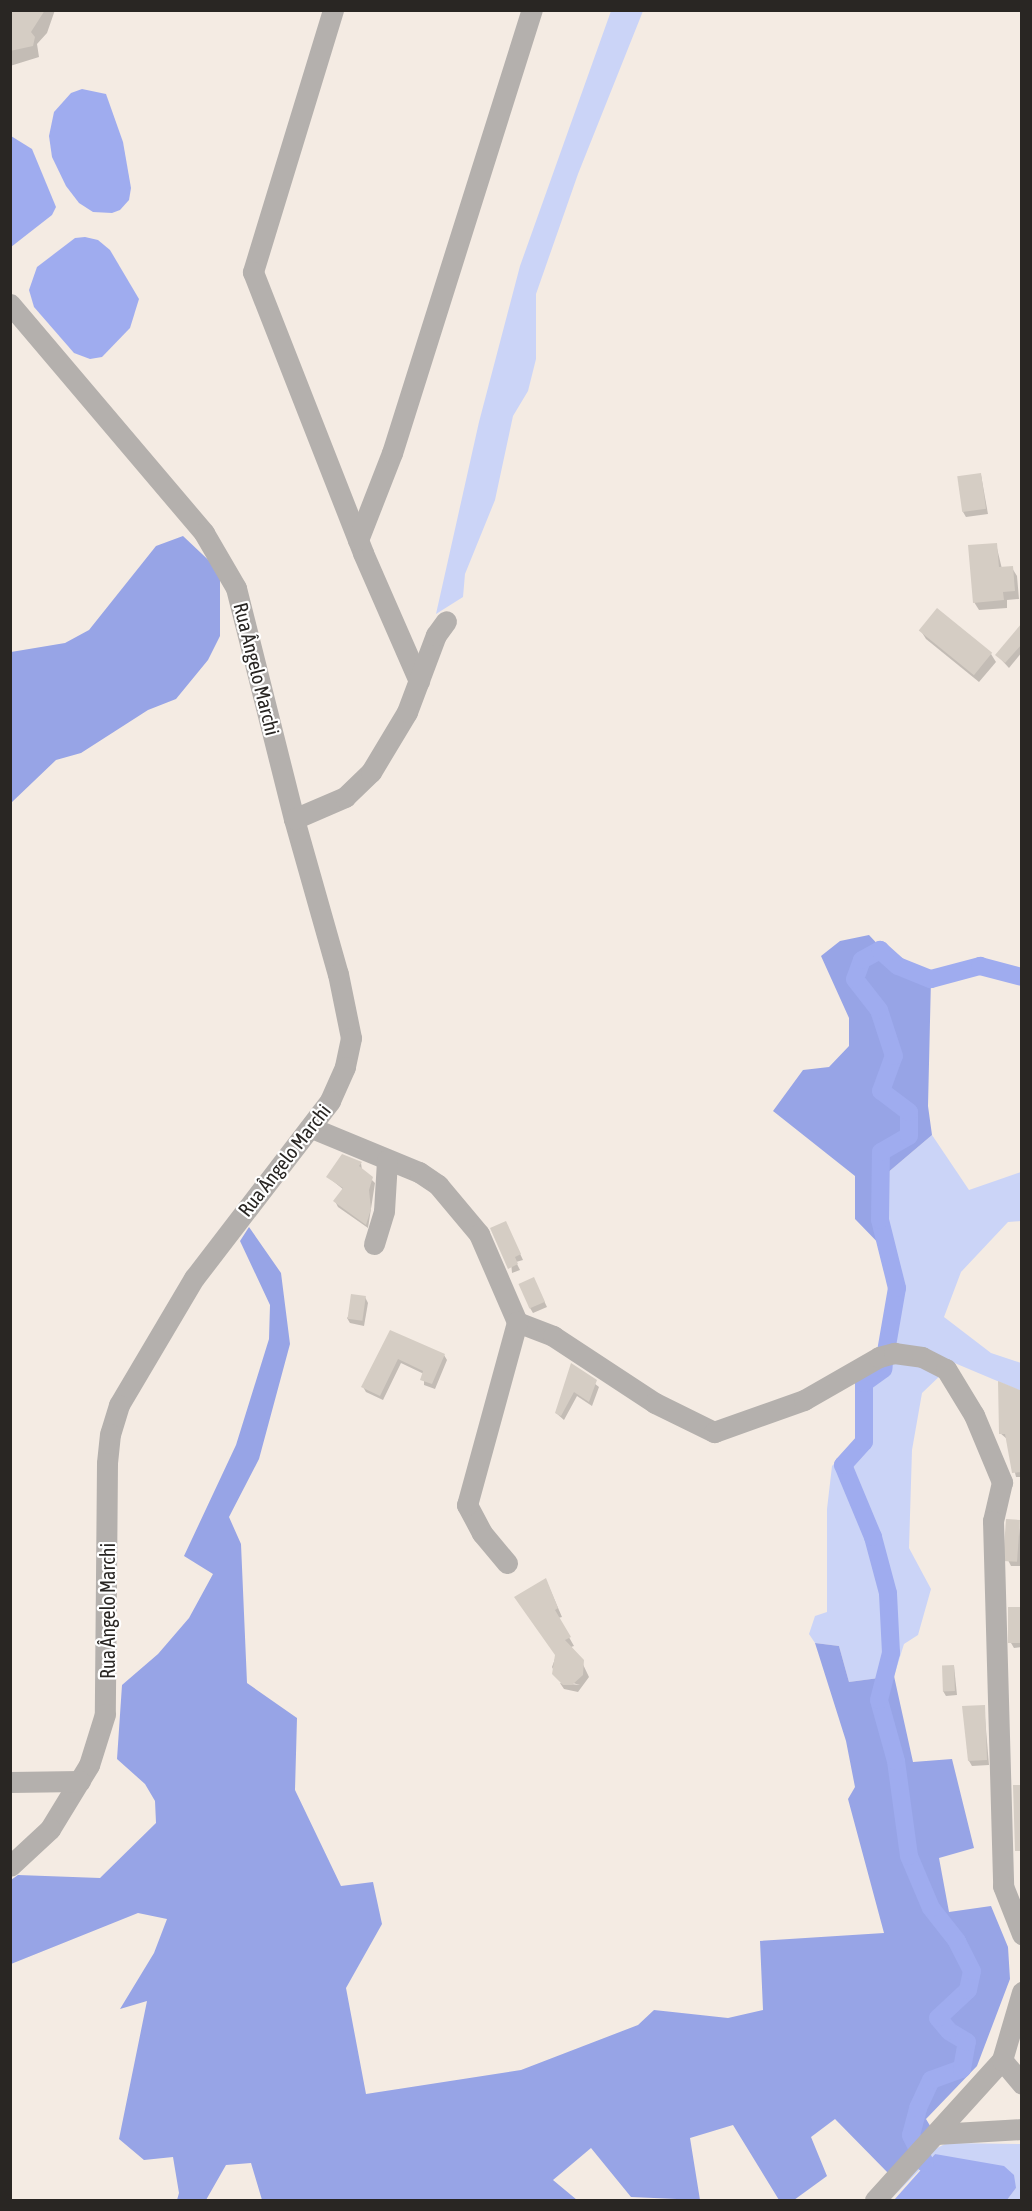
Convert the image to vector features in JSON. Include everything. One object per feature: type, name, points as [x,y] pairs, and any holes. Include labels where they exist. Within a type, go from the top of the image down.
[{"type":"street","points":[[333,10],[253,272],[358,540],[419,681]]},
{"type":"street","points":[[358,540],[392,453],[532,10]]},
{"type":"street","name":"Rua Ângelo Marchi","points":[[10,304],[204,533],[225,563],[236,588],[294,819],[338,974],[351,1038],[345,1067],[330,1101],[312,1128],[194,1278],[119,1405],[110,1434],[107,1463],[105,1714],[89,1765],[80,1781],[50,1829],[10,1866]]},
{"type":"street","points":[[294,819],[358,789],[407,712],[436,635],[446,621]]},
{"type":"street","points":[[312,1128],[418,1172],[438,1185],[479,1234],[517,1322],[467,1505],[482,1533],[507,1563]]},
{"type":"street","points":[[374,1244],[384,1211],[387,1160]]},
{"type":"street","points":[[517,1322],[553,1336],[655,1403],[714,1432],[804,1400],[884,1356],[922,1357],[946,1369],[974,1415],[1002,1482],[993,1521],[1003,1886],[1022,1934]]},
{"type":"street","points":[[10,1782],[80,1781]]},
{"type":"street","points":[[875,2200],[1002,2060],[1022,1992]]},
{"type":"street","points":[[1002,2060],[1022,2084]]},
{"type":"street","points":[[924,2146],[1022,2129]]},
{"type":"shaded area","points":[[611,11],[643,11],[578,174],[536,294],[536,359],[528,391],[513,416],[495,500],[465,574],[463,597],[436,614],[479,422],[520,266]]},
{"type":"shaded area","points":[[82,89],[106,94],[123,142],[131,188],[129,200],[120,210],[112,213],[93,212],[79,203],[66,186],[52,157],[49,136],[54,112],[71,93]]},
{"type":"shaded area","points":[[11,136],[32,149],[56,207],[52,215],[11,247]]},
{"type":"shaded area","points":[[85,237],[98,240],[110,250],[139,299],[130,328],[102,357],[90,359],[74,353],[34,307],[29,290],[37,267],[75,238]]},
{"type":"shaded area","points":[[183,536],[220,571],[220,636],[208,660],[176,699],[148,710],[81,753],[56,760],[11,803],[11,652],[65,643],[89,630],[156,546]]},
{"type":"shaded area","points":[[869,935],[898,966],[931,979],[928,1106],[932,1135],[879,1180],[880,1220],[887,1252],[855,1219],[855,1176],[773,1111],[803,1070],[829,1067],[849,1046],[849,1018],[821,956],[840,941]]},
{"type":"shaded area","points":[[932,1135],[969,1190],[1021,1172],[1021,1221],[1008,1222],[961,1272],[944,1317],[991,1353],[1021,1363],[1021,1391],[938,1356],[888,1342],[897,1288],[880,1220],[879,1180]]},
{"type":"shaded area","points":[[249,1227],[281,1273],[290,1344],[259,1459],[229,1517],[241,1544],[247,1683],[297,1718],[295,1790],[341,1886],[373,1882],[382,1924],[346,1988],[366,2094],[521,2070],[638,2025],[654,2010],[728,2018],[763,2010],[760,1941],[884,1933],[848,1799],[855,1787],[846,1741],[815,1643],[839,1646],[849,1682],[894,1676],[913,1762],[952,1759],[974,1848],[939,1858],[949,1912],[991,1906],[1008,1947],[1010,1979],[977,2066],[926,2119],[932,2129],[889,2174],[835,2119],[811,2137],[827,2176],[794,2200],[779,2200],[733,2125],[690,2138],[700,2200],[631,2197],[591,2148],[553,2180],[577,2200],[262,2200],[251,2163],[226,2165],[206,2200],[177,2200],[179,2193],[173,2157],[144,2160],[119,2139],[147,2001],[120,2009],[154,1953],[167,1919],[138,1913],[11,1964],[11,1880],[18,1875],[100,1878],[156,1823],[155,1801],[145,1784],[117,1759],[122,1685],[158,1654],[189,1618],[213,1574],[184,1556],[236,1445],[269,1339],[270,1305],[240,1241]]},
{"type":"shaded area","points":[[884,1360],[927,1363],[944,1372],[922,1393],[912,1450],[909,1548],[931,1589],[918,1635],[904,1644],[894,1676],[849,1682],[839,1646],[815,1643],[809,1634],[815,1616],[827,1612],[827,1509],[832,1466],[858,1438],[858,1371]]},
{"type":"shaded area","points":[[947,2143],[1021,2144],[1021,2200],[1007,2200],[1016,2188],[935,2154],[890,2200],[935,2149]]},
{"type":"shaded area","points":[[935,2154],[1004,2166],[1014,2175],[1016,2188],[1007,2200],[894,2200]]},
{"type":"building","points":[[10,10],[45,10],[31,32],[35,37],[33,46],[10,51]]},
{"type":"building","points":[[981,473],[986,509],[962,512],[957,476]]},
{"type":"building","points":[[997,543],[999,567],[1013,566],[1015,591],[1003,592],[1004,600],[973,603],[968,545]]},
{"type":"building","points":[[937,608],[992,653],[974,675],[919,631]]},
{"type":"building","points":[[1022,623],[1022,644],[1005,663],[995,655]]},
{"type":"building","points":[[342,1154],[362,1162],[359,1166],[373,1177],[369,1190],[371,1209],[366,1225],[333,1201],[343,1188],[326,1177]]},
{"type":"building","points":[[506,1221],[521,1254],[515,1257],[518,1264],[508,1269],[490,1228]]},
{"type":"building","points":[[534,1277],[545,1302],[529,1309],[518,1284]]},
{"type":"building","points":[[351,1294],[366,1296],[362,1321],[348,1319]]},
{"type":"building","points":[[390,1330],[445,1354],[432,1384],[420,1380],[423,1371],[398,1359],[380,1396],[361,1387]]},
{"type":"building","points":[[571,1363],[597,1380],[589,1402],[574,1392],[561,1416],[555,1413]]},
{"type":"building","points":[[998,1381],[1022,1391],[1022,1472],[1012,1473],[1005,1434],[999,1434]]},
{"type":"building","points":[[1006,1519],[1020,1520],[1017,1562],[1003,1561]]},
{"type":"building","points":[[546,1578],[558,1608],[555,1610],[571,1637],[565,1640],[584,1660],[583,1675],[572,1685],[563,1685],[552,1674],[555,1655],[514,1597]]},
{"type":"building","points":[[1008,1607],[1022,1607],[1022,1643],[1008,1643]]},
{"type":"building","points":[[942,1665],[954,1665],[955,1691],[943,1691]]},
{"type":"building","points":[[985,1705],[987,1760],[968,1761],[962,1706]]},
{"type":"building","points":[[1013,1785],[1022,1785],[1022,1851],[1015,1851]]},
{"type":"waterway","points":[[925,2163],[911,2135],[918,2108],[931,2080],[962,2069],[967,2042],[949,2031],[938,2018],[968,1990],[972,1971],[957,1941],[931,1908],[909,1856],[896,1761],[879,1700],[891,1653],[888,1593],[873,1537],[843,1465],[864,1442],[864,1383],[883,1369],[897,1288],[880,1220],[881,1152],[909,1136],[909,1112],[881,1091],[894,1056],[879,1010],[855,979],[862,960],[880,950],[898,966],[931,979],[980,966],[1022,977]]}]
